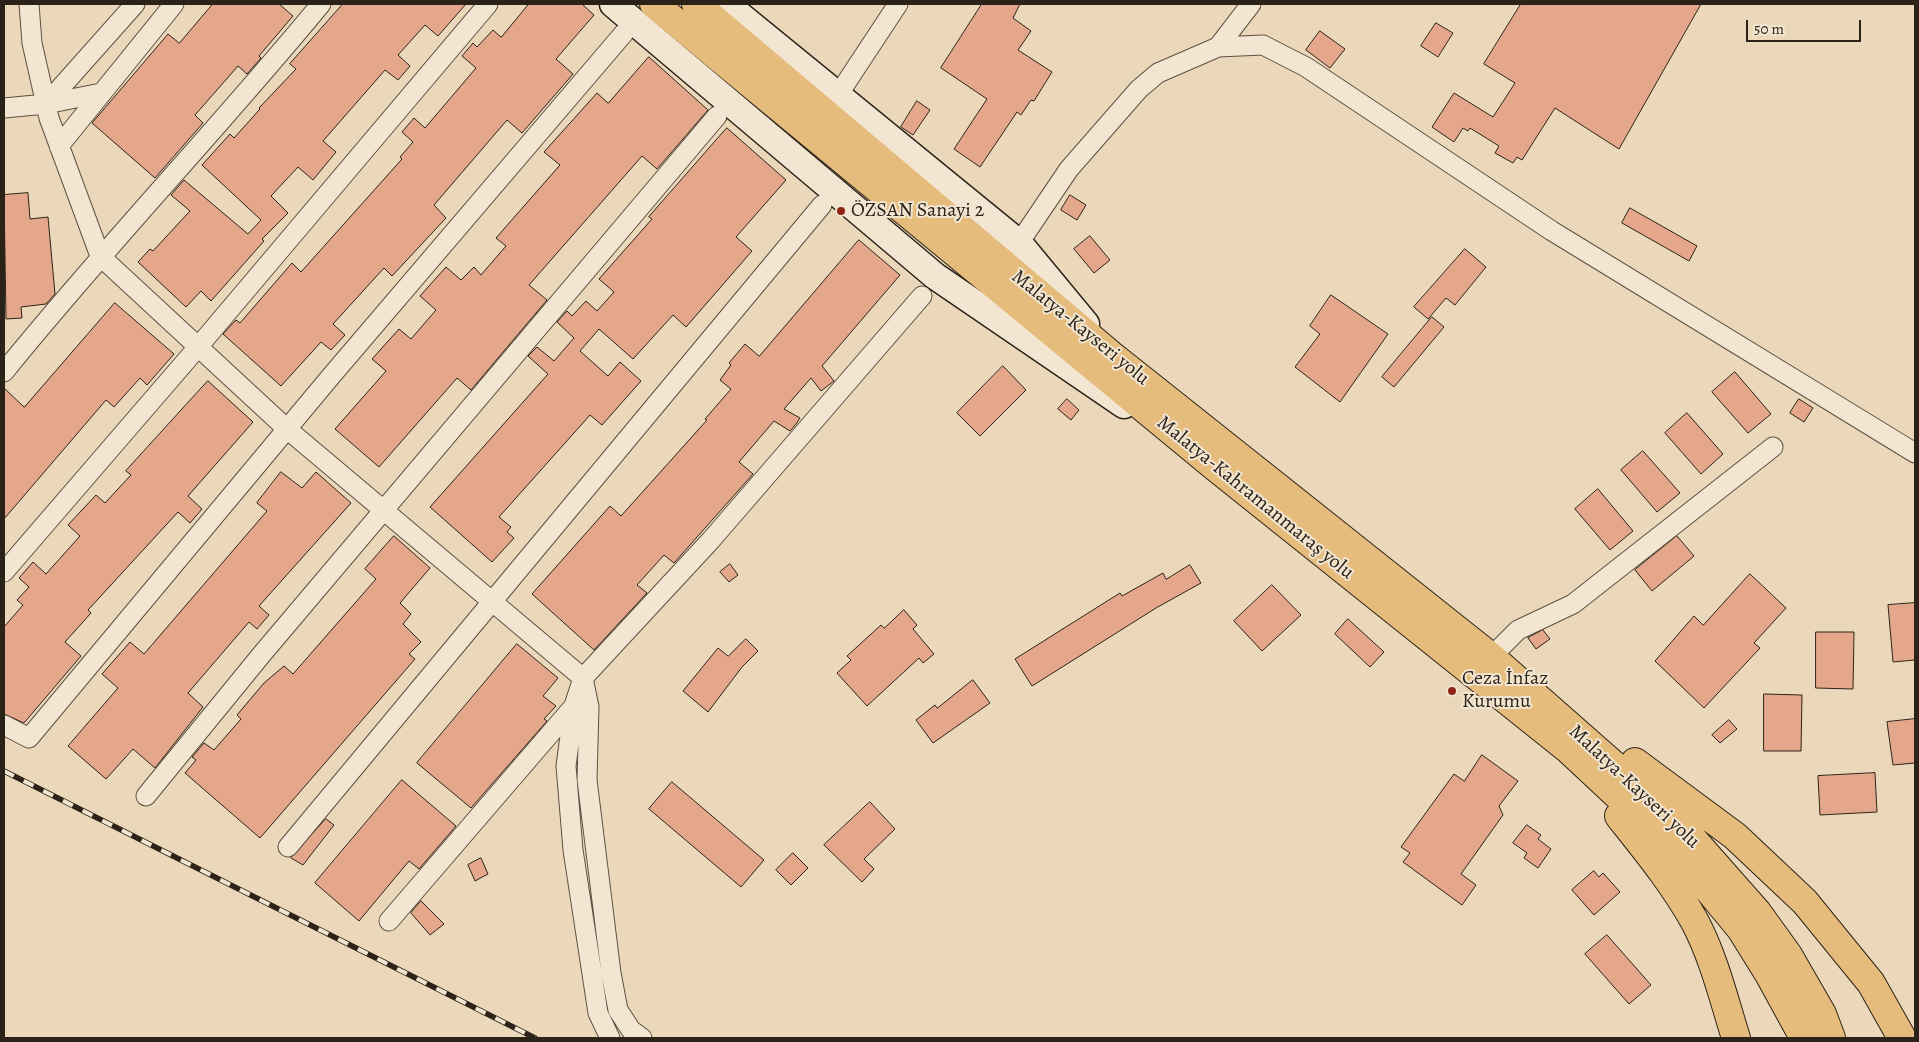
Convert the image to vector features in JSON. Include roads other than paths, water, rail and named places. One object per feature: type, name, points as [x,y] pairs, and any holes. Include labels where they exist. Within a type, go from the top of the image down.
[{"type":"highway","name":"Malatya-Kahramanmaraş yolu","points":[[654,4],[1214,466],[1568,749],[1674,848],[1741,928],[1804,1038]]},
{"type":"highway","name":"Malatya-Kayseri yolu","points":[[696,4],[1111,355],[1491,656],[1681,826],[1757,912],[1788,955],[1822,1014],[1831,1038]]},
{"type":"highway","points":[[1491,656],[1735,836],[1805,902],[1871,983],[1902,1038]]},
{"type":"highway","points":[[1568,749],[1665,875],[1695,923],[1717,977],[1736,1038]]},
{"type":"street","points":[[29,4],[32,43],[46,104],[59,146],[100,256],[287,429],[583,678],[589,707],[587,780],[611,973],[618,1010],[631,1030],[642,1038]]},
{"type":"street","points":[[46,104],[135,4]]},
{"type":"street","points":[[7,364],[100,256],[260,78],[321,4]]},
{"type":"street","points":[[4,572],[488,4]]},
{"type":"street","points":[[613,4],[935,276],[1214,466]]},
{"type":"street","points":[[726,4],[1019,243],[1111,355]]},
{"type":"street","points":[[838,95],[898,4]]},
{"type":"street","points":[[1218,46],[1251,4]]},
{"type":"street","points":[[59,146],[172,5]]},
{"type":"street","points":[[4,725],[29,738],[287,429],[624,33]]},
{"type":"street","points":[[1019,243],[1069,169],[1139,89],[1158,73],[1218,46],[1264,45],[1306,67],[1552,231],[1915,453]]},
{"type":"street","points":[[4,108],[46,104],[101,94]]},
{"type":"street","points":[[146,796],[384,510],[717,116]]},
{"type":"street","points":[[288,848],[822,205]]},
{"type":"street","points":[[610,1038],[598,1013],[573,850],[566,766],[574,706],[583,678],[711,540],[922,296]]},
{"type":"street","points":[[1491,656],[1518,630],[1573,604],[1774,447]]},
{"type":"street","points":[[389,921],[574,706]]},
{"type":"railway","points":[[4,771],[535,1038]]},
{"type":"place","name":"ÖZSAN Sanayi 2","points":[[841,211]]},
{"type":"place","name":"Ceza İnfaz Kurumu","points":[[1452,691]]}]
